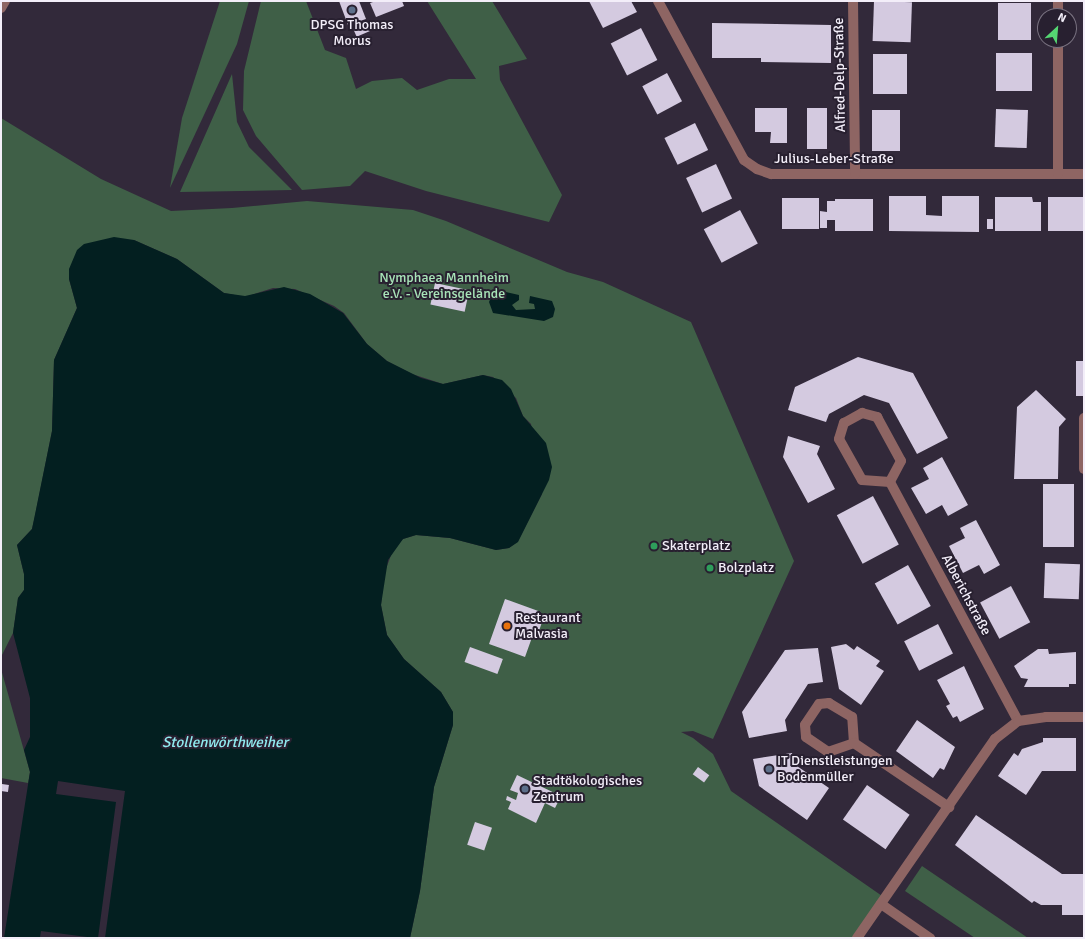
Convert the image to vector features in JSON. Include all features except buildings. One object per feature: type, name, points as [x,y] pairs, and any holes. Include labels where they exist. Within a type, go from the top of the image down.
[{"type":"street","points":[[1,8],[5,1]]},
{"type":"street","name":"Julius-Leber-Straße","points":[[658,1],[744,160],[757,169],[771,174],[1084,174]]},
{"type":"street","name":"Alfred-Delp-Straße","points":[[853,1],[855,174]]},
{"type":"street","points":[[1058,48],[1058,174]]},
{"type":"street","points":[[862,413],[877,417],[901,461],[890,482],[862,480],[839,439],[844,423],[862,413]]},
{"type":"street","points":[[1084,418],[1084,469]]},
{"type":"street","name":"Alberichstraße","points":[[890,482],[1018,721]]},
{"type":"street","points":[[829,703],[852,717],[854,743],[828,752],[806,737],[805,725],[819,704],[829,703]]},
{"type":"street","points":[[857,938],[950,807],[995,739],[1018,721],[1046,717],[1084,717]]},
{"type":"street","points":[[854,743],[950,807]]},
{"type":"street","points":[[881,904],[930,938]]},
{"type":"green space","points":[[220,1],[249,1],[237,44],[170,188],[182,118]]},
{"type":"green space","points":[[261,1],[306,1],[325,50],[346,58],[356,89],[372,81],[402,78],[417,90],[449,79],[476,79],[427,1],[492,1],[527,59],[499,66],[500,80],[562,195],[549,222],[426,191],[365,171],[350,186],[302,190],[256,136],[243,110],[244,71]]},
{"type":"green space","points":[[232,74],[237,122],[249,147],[292,190],[180,192]]},
{"type":"green space","name":"Nymphaea Mannheim e.V. - Vereinsgelände","points":[[1,118],[101,179],[171,211],[232,208],[307,201],[413,210],[446,221],[567,272],[603,282],[691,322],[794,561],[713,739],[693,731],[681,732],[693,738],[713,754],[731,791],[885,898],[857,938],[410,938],[420,891],[434,787],[453,725],[453,712],[441,692],[404,659],[387,635],[381,605],[384,574],[393,550],[403,539],[416,535],[450,538],[496,550],[509,548],[518,541],[542,494],[531,424],[523,416],[516,398],[493,377],[483,375],[443,384],[412,374],[387,361],[367,344],[344,313],[334,306],[295,289],[273,288],[245,297],[224,293],[177,259],[134,240],[69,279],[77,308],[54,360],[52,431],[35,516],[32,529],[17,545],[24,574],[24,590],[18,598],[13,633],[1,657]]},
{"type":"green space","points":[[1,669],[30,772],[28,783],[1,778]]},
{"type":"green space","points":[[922,866],[1028,938],[975,938],[905,891]]},
{"type":"water","name":"Stollenwörthweiher","points":[[114,237],[134,240],[177,259],[224,293],[245,296],[284,287],[310,294],[343,313],[367,344],[387,361],[421,378],[443,384],[483,375],[502,380],[511,389],[523,416],[546,443],[552,467],[549,480],[518,542],[509,548],[496,550],[450,538],[416,535],[403,539],[388,560],[381,605],[387,635],[404,659],[441,692],[453,712],[453,725],[434,787],[420,891],[410,938],[4,938],[30,772],[24,750],[30,737],[30,698],[13,633],[18,598],[24,590],[24,574],[17,545],[32,529],[52,431],[54,360],[77,308],[69,279],[69,269],[77,250],[84,244]]},
{"type":"water","points":[[506,292],[519,295],[519,300],[512,305],[516,310],[535,309],[534,304],[529,303],[530,296],[552,301],[555,309],[553,317],[544,321],[493,313],[489,302],[492,295]]},
{"type":"pier","points":[[58,781],[125,791],[105,938],[98,938],[116,802],[56,794]]},
{"type":"pier","points":[[41,931],[95,938],[47,938],[40,937]]},
{"type":"place","name":"DPSG Thomas Morus","points":[[352,10]]},
{"type":"place","name":"Skaterplatz","points":[[654,546]]},
{"type":"place","name":"Bolzplatz","points":[[710,568]]},
{"type":"place","name":"Restaurant Malvasia","points":[[507,626]]},
{"type":"place","name":"IT Dienstleistungen Bodenmüller","points":[[769,769]]},
{"type":"place","name":"Stadtökologisches Zentrum","points":[[525,789]]}]
